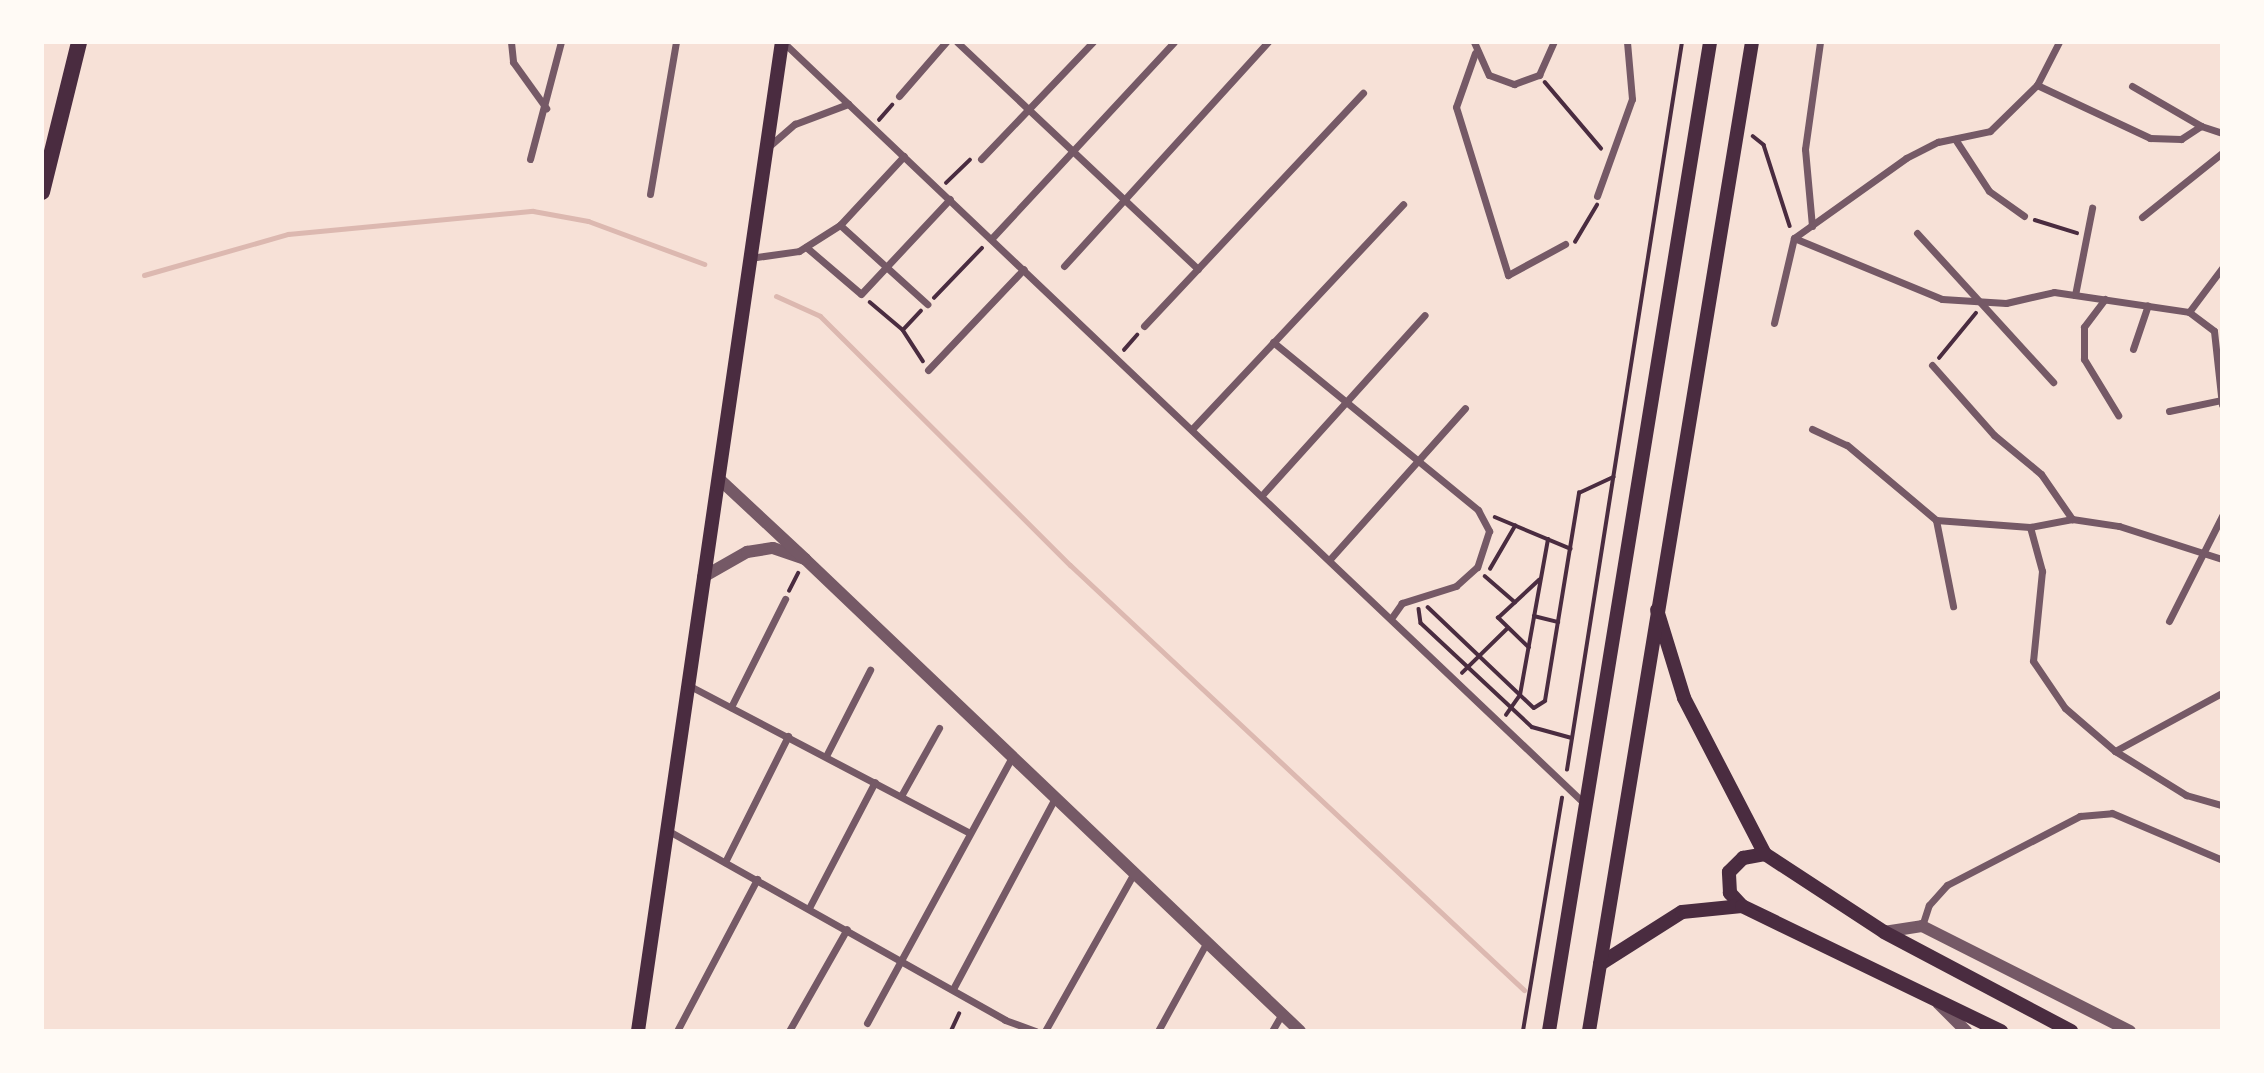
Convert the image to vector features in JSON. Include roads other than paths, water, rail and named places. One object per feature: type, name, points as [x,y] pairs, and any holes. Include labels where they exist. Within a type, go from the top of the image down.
[{"type":"highway","points":[[42,191],[79,42]]},
{"type":"main road","points":[[638,1031],[782,42]]},
{"type":"main road","points":[[1549,1031],[1710,42]]},
{"type":"main road","points":[[1589,1031],[1752,42]]},
{"type":"main road","points":[[1657,609],[1684,698],[1765,854],[1884,932],[2071,1031]]},
{"type":"main road","points":[[1765,854],[1743,858],[1729,872],[1730,893],[1742,906],[2001,1031]]},
{"type":"main road","points":[[1600,964],[1682,912],[1742,906]]},
{"type":"street","points":[[511,42],[513,62],[546,108]]},
{"type":"street","points":[[530,159],[546,108],[561,42]]},
{"type":"street","points":[[650,194],[676,42]]},
{"type":"street","points":[[782,42],[1331,558],[1586,806]]},
{"type":"street","points":[[899,96],[946,42]]},
{"type":"street","points":[[957,42],[1198,269]]},
{"type":"street","points":[[981,159],[1031,110],[1093,42]]},
{"type":"street","points":[[992,238],[1174,42]]},
{"type":"street","points":[[1065,266],[1268,42]]},
{"type":"street","points":[[1474,42],[1475,53],[1456,107],[1508,275],[1565,244]]},
{"type":"street","points":[[1475,53],[1501,82],[1539,75],[1554,42]]},
{"type":"street","points":[[1597,196],[1632,100],[1627,42]]},
{"type":"street","points":[[1812,226],[1805,149],[1820,42]]},
{"type":"street","points":[[1774,323],[1794,238],[1906,159],[1955,139],[1990,131],[2037,85],[2059,42]]},
{"type":"street","points":[[2037,85],[2150,138],[2181,139],[2201,126]]},
{"type":"street","points":[[2132,86],[2201,126],[2222,133]]},
{"type":"street","points":[[1144,326],[1363,93]]},
{"type":"street","points":[[766,149],[795,124],[848,104]]},
{"type":"street","points":[[1955,139],[1989,191],[2024,216]]},
{"type":"street","points":[[2142,217],[2222,153]]},
{"type":"street","points":[[750,258],[806,247],[840,225],[904,156]]},
{"type":"street","points":[[806,247],[861,294],[950,199]]},
{"type":"street","points":[[1194,428],[1403,204]]},
{"type":"street","points":[[2075,295],[2092,208]]},
{"type":"street","points":[[840,225],[927,304]]},
{"type":"street","points":[[1917,233],[2053,382]]},
{"type":"street","points":[[1794,238],[1942,299],[1982,302],[2075,295],[2189,312],[2214,331],[2221,363],[2221,402],[2169,411]]},
{"type":"street","points":[[2189,312],[2222,268]]},
{"type":"street","points":[[928,370],[1024,269]]},
{"type":"street","points":[[2105,299],[2084,327],[2084,359],[2118,415]]},
{"type":"street","points":[[2133,349],[2148,305]]},
{"type":"street","points":[[1263,494],[1425,315]]},
{"type":"street","points":[[1273,342],[1349,401],[1478,510],[1489,531],[1477,567],[1456,586],[1402,603],[1393,617]]},
{"type":"street","points":[[1932,365],[1993,435],[2041,474],[2072,519]]},
{"type":"street","points":[[1331,558],[1465,408]]},
{"type":"street","points":[[1812,429],[1847,445],[1936,520],[2030,527],[2072,519],[2119,526],[2222,559]]},
{"type":"street","points":[[718,478],[1300,1031]]},
{"type":"street","points":[[2169,621],[2205,555],[2222,516]]},
{"type":"street","points":[[1936,520],[1953,606]]},
{"type":"street","points":[[2030,527],[2042,571],[2034,661],[2065,708],[2115,751],[2186,795],[2222,805]]},
{"type":"street","points":[[703,577],[747,552],[773,548],[805,559]]},
{"type":"street","points":[[732,707],[785,599]]},
{"type":"street","points":[[826,756],[870,670]]},
{"type":"street","points":[[688,684],[970,833]]},
{"type":"street","points":[[2115,751],[2222,693]]},
{"type":"street","points":[[901,796],[939,729]]},
{"type":"street","points":[[726,862],[788,736]]},
{"type":"street","points":[[867,1023],[899,957],[1012,757]]},
{"type":"street","points":[[809,908],[876,782]]},
{"type":"street","points":[[953,989],[1055,798]]},
{"type":"street","points":[[1922,926],[1929,905],[1947,885],[2080,817],[2112,813],[2222,860]]},
{"type":"street","points":[[667,830],[899,957],[1005,1020],[1037,1031]]},
{"type":"street","points":[[1045,1031],[1135,873]]},
{"type":"street","points":[[677,1031],[757,879]]},
{"type":"street","points":[[1884,932],[1922,926],[2130,1031]]},
{"type":"street","points":[[789,1031],[847,929]]},
{"type":"street","points":[[1158,1031],[1207,942]]},
{"type":"street","points":[[1933,998],[1966,1031]]},
{"type":"street","points":[[1272,1031],[1282,1014]]},
{"type":"street","points":[[1005,1020],[1006,1031]]},
{"type":"waterway","points":[[144,275],[288,234],[533,211],[588,221],[704,264]]},
{"type":"waterway","points":[[776,296],[820,316],[1070,565],[1524,990]]}]
